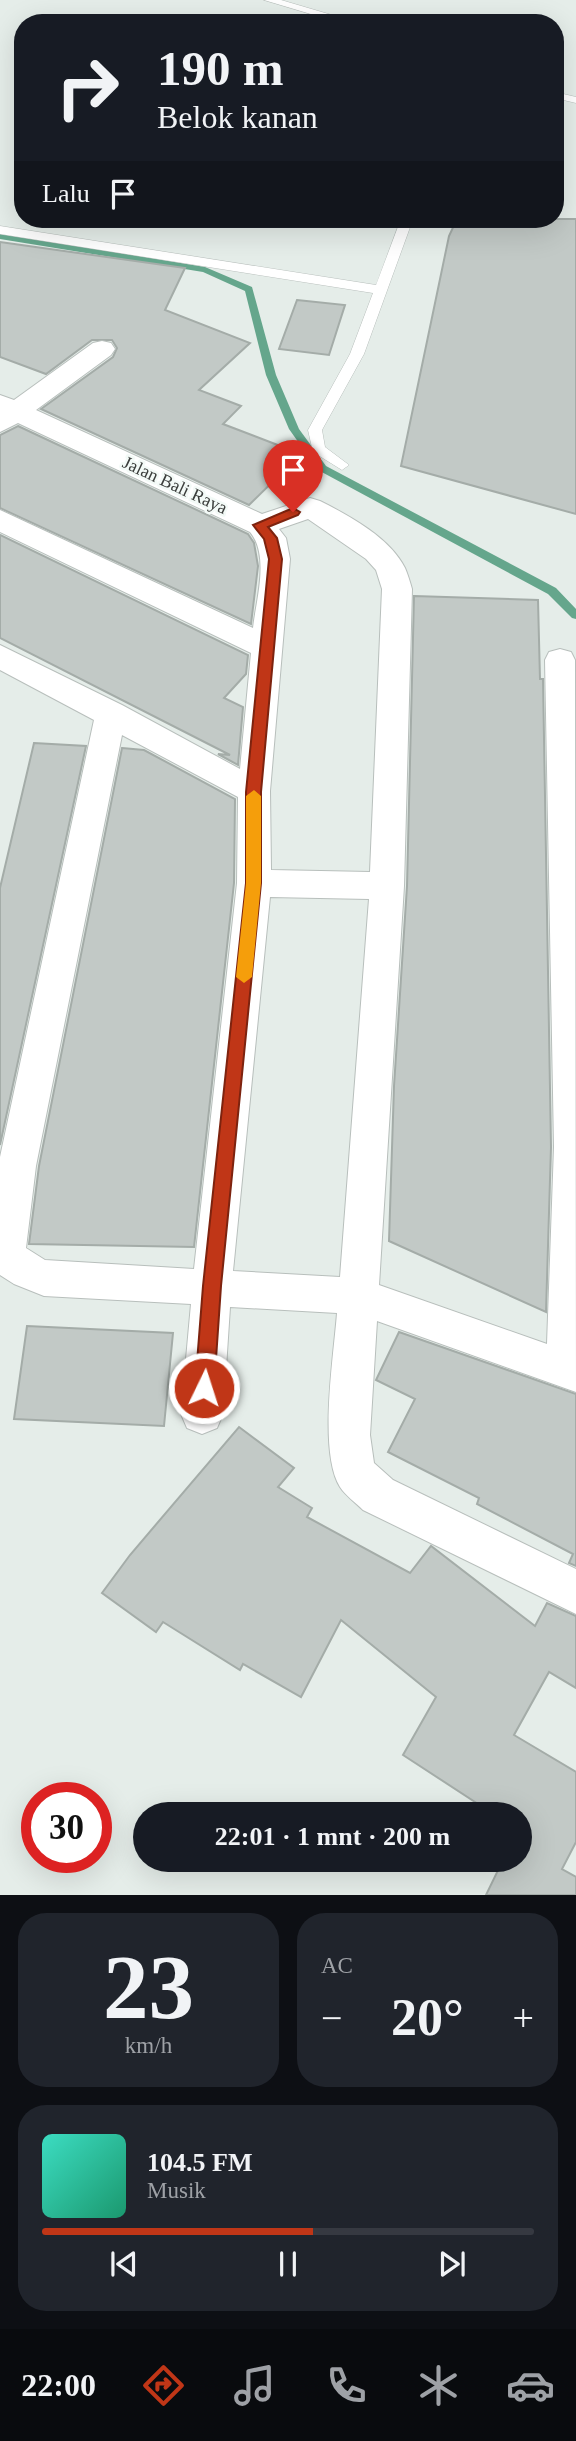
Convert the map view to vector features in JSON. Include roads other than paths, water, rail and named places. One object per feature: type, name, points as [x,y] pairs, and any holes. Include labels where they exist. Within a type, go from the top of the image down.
[{"type":"street","points":[[5,413],[102,349]]},
{"type":"street","name":"Jalan Bali Raya","points":[[5,413],[260,525]]},
{"type":"street","points":[[202,1414],[212,1286],[254,883],[254,792],[275,559],[271,538],[260,525],[310,508],[325,514],[389,565],[397,589],[387,886],[349,1435],[355,1473],[378,1495],[576,1592]]},
{"type":"street","points":[[0,520],[268,648]]},
{"type":"street","points":[[0,656],[111,713],[254,792]]},
{"type":"street","points":[[111,713],[17,1166],[6,1252],[10,1261],[23,1270],[44,1278],[358,1296],[571,1372],[574,1149],[572,949],[560,660]]},
{"type":"street","points":[[254,883],[387,886]]},
{"type":"lane","points":[[269,0],[321,14]]},
{"type":"lane","points":[[342,465],[318,449],[315,430],[357,354],[404,228]]},
{"type":"lane","points":[[0,230],[380,290]]},
{"type":"waterway","points":[[0,236],[205,270],[249,289],[271,375],[294,429],[322,468],[552,591],[576,615]]}]
